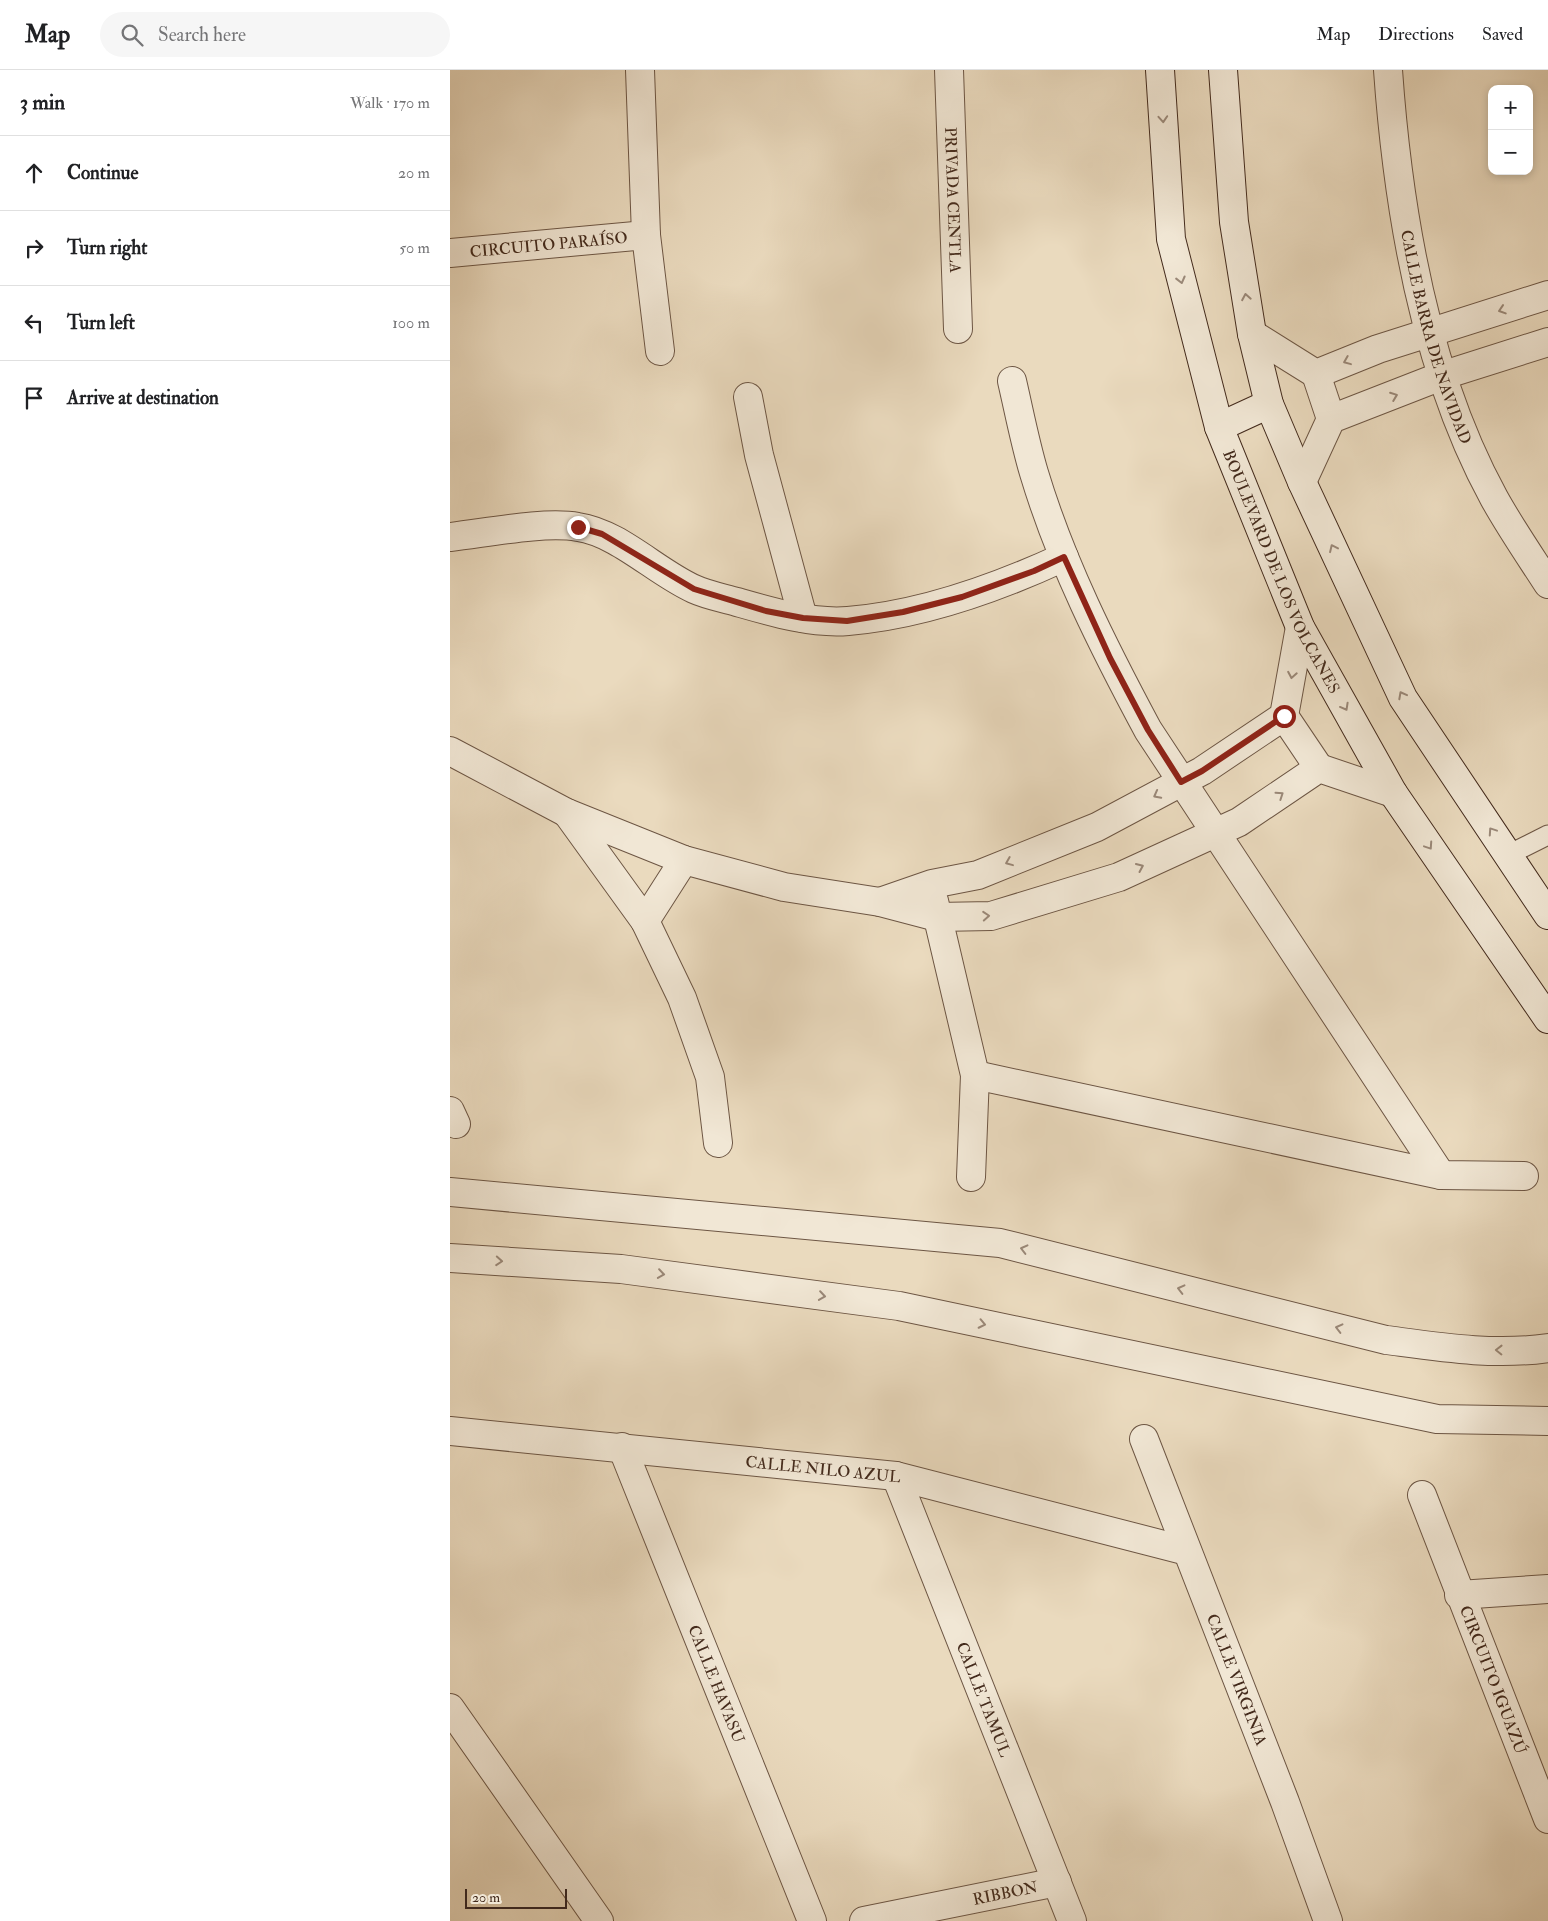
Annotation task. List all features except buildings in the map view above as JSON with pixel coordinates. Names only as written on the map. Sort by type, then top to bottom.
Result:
[{"type":"street","name":"CIRCUITO PARAÍSO","points":[[640,70],[646,235],[660,352]]},
{"type":"street","name":"PRIVADA CENTLA","points":[[949,70],[958,329]]},
{"type":"street","name":"BOULEVARD DE LOS VOLCANES","points":[[1160,70],[1171,239],[1218,427],[1300,627],[1393,793],[1548,1019]]},
{"type":"street","points":[[1223,70],[1234,222],[1252,334],[1269,404],[1302,482],[1403,698],[1548,915]]},
{"type":"street","name":"CALLE BARRA DE NAVIDAD","points":[[1388,70],[1392,131],[1412,265],[1430,332],[1460,424],[1494,497],[1548,584]]},
{"type":"street","name":"CIRCUITO PARAÍSO","points":[[450,253],[646,235]]},
{"type":"street","points":[[1316,374],[1378,349],[1548,295]]},
{"type":"street","points":[[1252,334],[1316,374],[1331,420],[1302,482]]},
{"type":"street","points":[[1331,420],[1444,375],[1548,342]]},
{"type":"street","points":[[1012,380],[1034,473],[1064,557],[1110,658],[1148,730],[1441,1175]]},
{"type":"street","points":[[748,397],[759,455],[803,618]]},
{"type":"street","points":[[1218,427],[1269,404]]},
{"type":"street","points":[[450,537],[548,526],[578,527],[602,534],[694,589],[766,611],[803,618],[847,621],[903,612],[962,597],[1034,571],[1064,557]]},
{"type":"street","points":[[1300,627],[1284,716],[1319,768],[1393,793]]},
{"type":"street","points":[[880,902],[932,884],[978,875],[1097,827],[1202,771],[1284,716]]},
{"type":"street","points":[[450,751],[567,813],[684,860],[784,888],[880,902],[937,917],[992,916],[1119,877],[1239,822],[1319,768]]},
{"type":"street","points":[[567,813],[645,921],[682,998],[710,1077],[718,1143]]},
{"type":"street","points":[[645,921],[684,860]]},
{"type":"street","points":[[932,884],[937,917],[975,1075],[971,1177]]},
{"type":"street","points":[[975,1075],[1441,1175],[1524,1176]]},
{"type":"street","points":[[450,1192],[1000,1243],[1386,1340],[1451,1349],[1531,1351],[1548,1348]]},
{"type":"street","points":[[450,1258],[621,1269],[899,1306],[1437,1419],[1548,1421]]},
{"type":"street","name":"CALLE NILO AZUL","points":[[450,1431],[896,1476],[1187,1551]]},
{"type":"street","name":"CALLE VIRGINIA","points":[[1144,1439],[1285,1802],[1328,1921]]},
{"type":"street","name":"CALLE HAVASU","points":[[622,1447],[812,1921]]},
{"type":"street","name":"CALLE TAMUL","points":[[896,1476],[1072,1921]]},
{"type":"street","name":"CIRCUITO IGUAZÚ","points":[[1422,1495],[1459,1595],[1548,1819]]},
{"type":"street","name":"CIRCUITO IGUAZÚ","points":[[1459,1595],[1548,1589]]},
{"type":"street","points":[[450,1703],[600,1921]]},
{"type":"street","name":"RIBBON","points":[[864,1921],[1057,1882]]},
{"type":"lane","points":[[1508,855],[1548,836]]},
{"type":"route","points":[[578,527],[602,534],[694,589],[766,611],[803,618],[847,621],[903,612],[962,597],[1034,571],[1064,557],[1110,658],[1148,730],[1181,782],[1202,771],[1284,716]]}]
